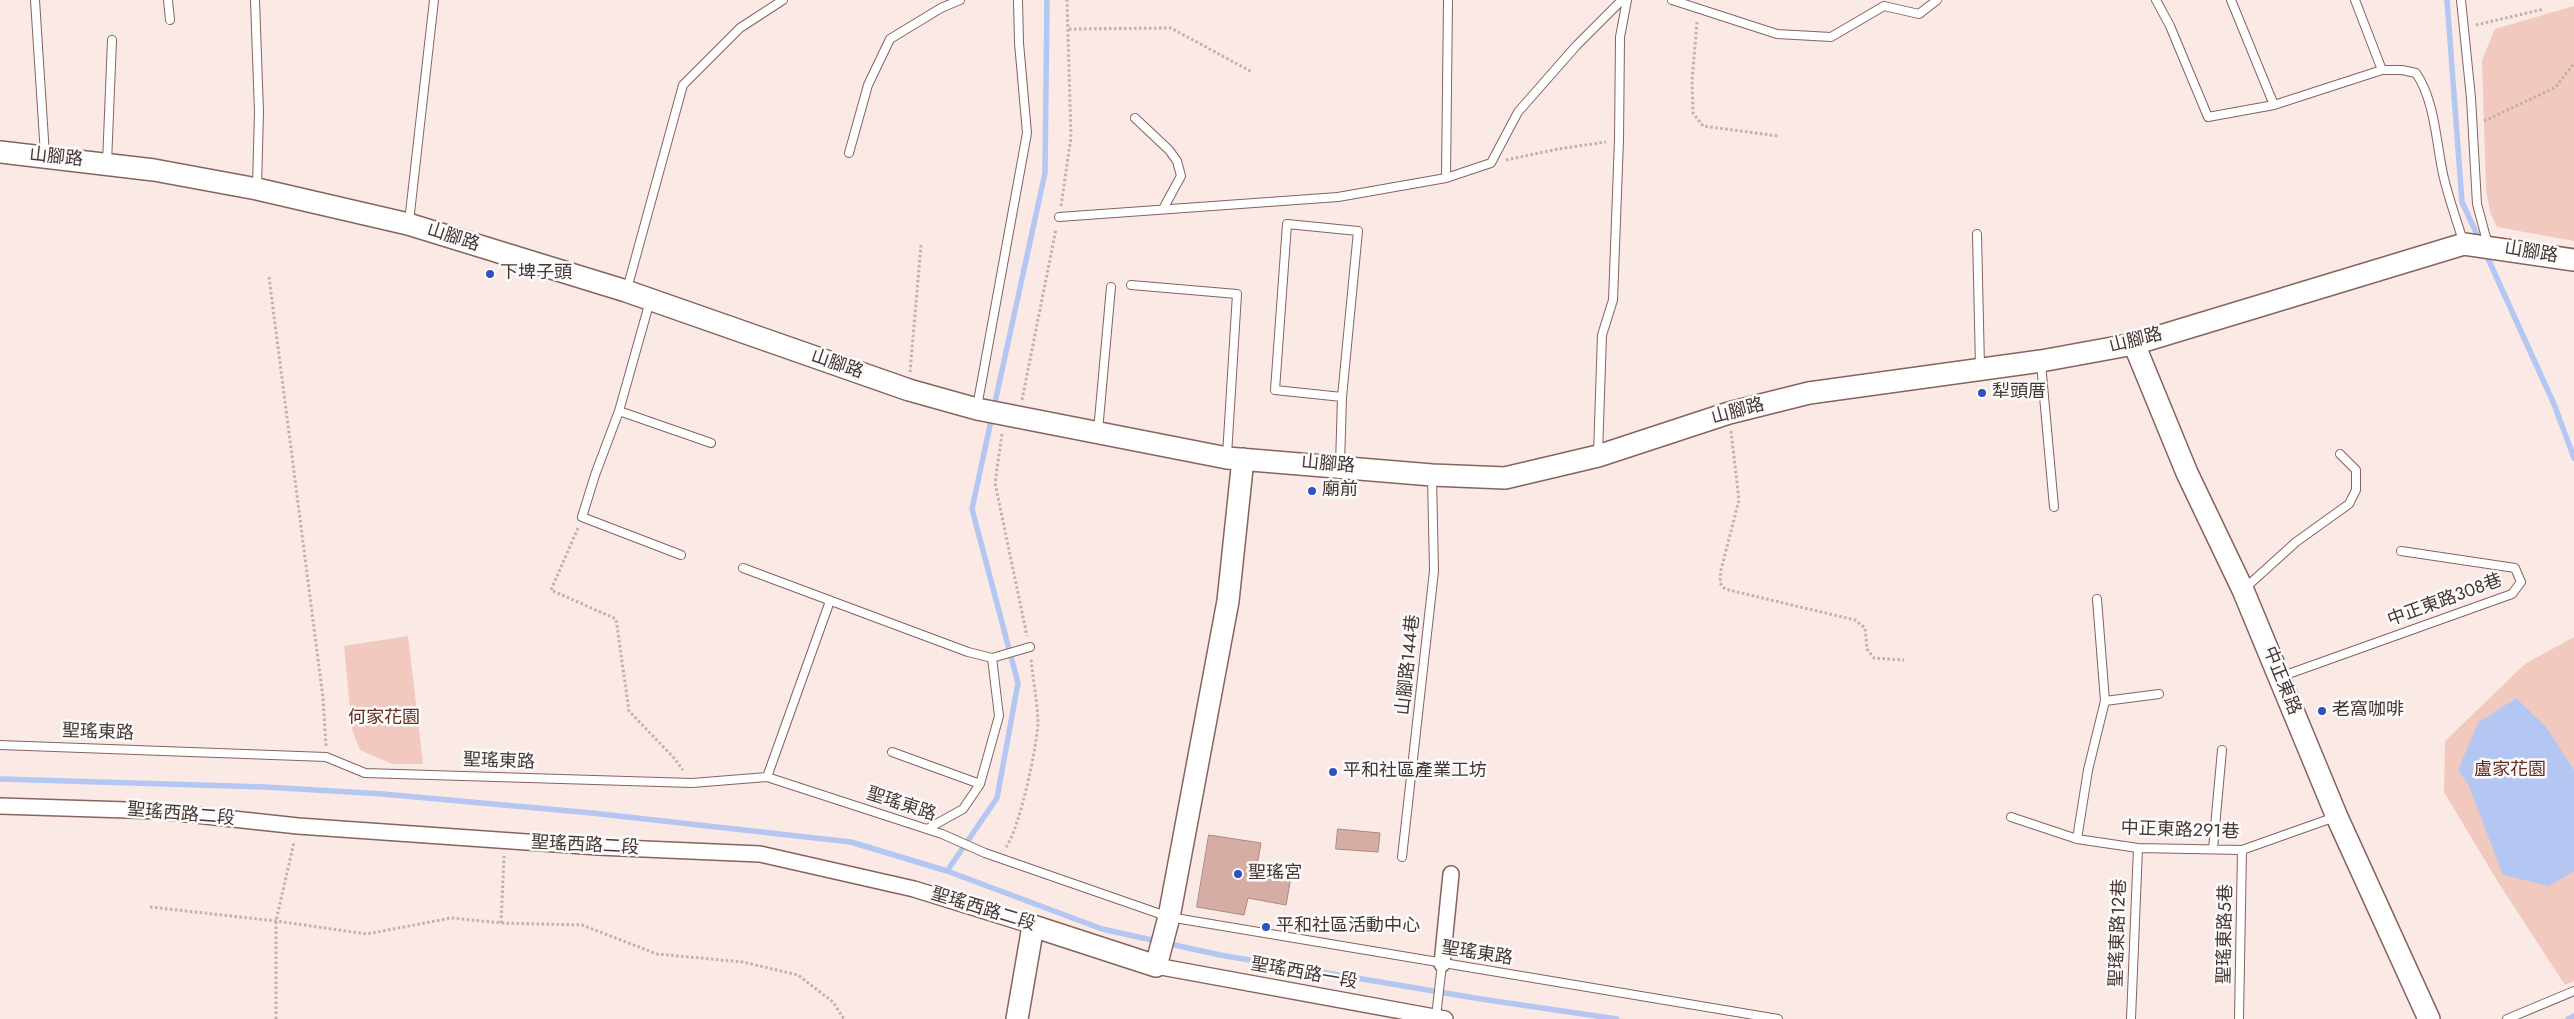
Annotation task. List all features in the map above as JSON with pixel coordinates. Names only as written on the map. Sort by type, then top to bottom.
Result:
[{"type":"main road","name":"山腳路","points":[[0,152],[106,163],[257,189],[408,224],[626,291],[909,390],[977,409],[1235,458],[1432,475],[1505,478],[1598,456],[1729,413],[1809,393],[2041,361],[2134,344],[2464,244],[2574,260]]},
{"type":"main road","name":"中正東路","points":[[2134,344],[2187,473],[2243,590],[2337,817],[2429,1019]]},
{"type":"main road","points":[[1156,966],[1168,921],[1228,600],[1235,458]]},
{"type":"main road","points":[[1017,1019],[1033,926]]},
{"type":"main road","name":"聖瑤西路二段","points":[[1033,926],[1156,966]]},
{"type":"street","name":"聖瑤西路二段","points":[[0,806],[158,812],[298,826],[504,841],[760,854],[914,889],[1033,926]]},
{"type":"street","points":[[1442,964],[1451,874]]},
{"type":"street","name":"聖瑤西路一段","points":[[1156,966],[1440,1018]]},
{"type":"lane","points":[[35,0],[45,157]]},
{"type":"lane","points":[[168,0],[170,20]]},
{"type":"lane","points":[[255,0],[259,112],[257,189]]},
{"type":"lane","points":[[408,224],[434,0]]},
{"type":"lane","points":[[626,291],[684,85],[740,28],[783,0]]},
{"type":"lane","points":[[849,153],[868,86],[890,39],[941,8],[960,0]]},
{"type":"lane","points":[[977,409],[1027,133],[1019,43],[1018,0]]},
{"type":"lane","points":[[1446,178],[1448,0]]},
{"type":"lane","points":[[1059,218],[1163,209],[1338,198],[1446,178],[1491,163],[1518,112],[1576,46],[1622,0]]},
{"type":"lane","points":[[1598,456],[1602,335],[1613,300],[1619,140],[1620,37],[1627,0]]},
{"type":"lane","points":[[1672,0],[1777,34],[1831,36],[1884,6],[1919,14],[1937,0]]},
{"type":"lane","points":[[2156,0],[2170,26],[2208,117],[2274,105],[2382,70],[2402,70],[2416,74],[2421,81],[2431,112],[2443,176],[2464,244]]},
{"type":"lane","points":[[2231,0],[2274,105]]},
{"type":"lane","points":[[2355,0],[2382,70]]},
{"type":"lane","points":[[2461,0],[2478,204],[2488,246]]},
{"type":"lane","points":[[106,163],[112,40]]},
{"type":"lane","points":[[1135,118],[1178,161],[1181,176],[1163,209]]},
{"type":"lane","points":[[1340,466],[1342,397],[1358,231],[1287,224],[1275,390],[1342,397]]},
{"type":"lane","points":[[1976,234],[1980,370]]},
{"type":"lane","points":[[1131,285],[1237,294],[1235,458]]},
{"type":"lane","points":[[1098,431],[1111,287]]},
{"type":"lane","points":[[650,299],[619,411],[582,516],[681,555]]},
{"type":"lane","points":[[2041,361],[2054,508]]},
{"type":"lane","points":[[619,411],[711,443]]},
{"type":"lane","points":[[2243,590],[2296,542],[2349,504],[2356,490],[2356,470],[2340,454]]},
{"type":"lane","name":"山腳路144巷","points":[[1402,857],[1434,571],[1432,475]]},
{"type":"lane","name":"中正東路308巷","points":[[2280,677],[2512,594],[2521,582],[2516,568],[2401,551]]},
{"type":"lane","points":[[744,568],[968,652],[992,658],[1030,647]]},
{"type":"lane","points":[[2077,838],[2088,770],[2105,700],[2097,598]]},
{"type":"lane","points":[[767,777],[830,601]]},
{"type":"lane","points":[[926,829],[963,809],[980,784],[998,716],[992,658]]},
{"type":"lane","points":[[2105,700],[2159,694]]},
{"type":"lane","name":"聖瑤東路","points":[[0,745],[326,756],[365,772],[692,783],[767,777],[942,834],[985,853],[1168,921],[1778,1019]]},
{"type":"lane","points":[[2213,849],[2222,750]]},
{"type":"lane","points":[[892,752],[980,784]]},
{"type":"lane","name":"中正東路291巷","points":[[2011,817],[2077,838],[2138,848],[2242,850],[2337,817]]},
{"type":"lane","name":"聖瑤東路12巷","points":[[2131,1019],[2138,848]]},
{"type":"lane","name":"聖瑤東路5巷","points":[[2239,1019],[2242,850]]},
{"type":"lane","points":[[1440,1018],[1442,964]]},
{"type":"lane","points":[[2507,1019],[2574,991]]},
{"type":"path","points":[[1698,8],[1692,80],[1693,113],[1703,126],[1709,128],[1778,136]]},
{"type":"path","points":[[2464,28],[2544,9]]},
{"type":"path","points":[[1069,29],[1171,28],[1252,72]]},
{"type":"path","points":[[2473,128],[2488,118],[2556,86],[2574,63]]},
{"type":"path","points":[[1491,163],[1558,149],[1619,140]]},
{"type":"path","points":[[909,390],[921,245]]},
{"type":"path","points":[[269,276],[323,698],[326,756]]},
{"type":"path","points":[[1729,413],[1739,500],[1720,582],[1725,588],[1737,592],[1854,620],[1865,628],[1867,649],[1874,658],[1904,660]]},
{"type":"path","points":[[582,516],[551,590],[616,619],[629,711],[674,758],[692,783]]},
{"type":"path","points":[[276,1019],[276,921],[298,826]]},
{"type":"path","points":[[501,923],[504,841]]},
{"type":"path","points":[[150,907],[276,921],[367,934],[450,918],[501,923],[582,926],[658,954],[743,962],[798,976],[833,1002],[844,1019]]},
{"type":"green space","points":[[2574,6],[2574,241],[2497,227],[2490,212],[2486,189],[2482,60],[2495,29]]},
{"type":"green space","name":"何家花園","points":[[408,636],[423,764],[392,764],[360,750],[352,729],[344,646]]},
{"type":"green space","name":"盧家花園","points":[[2574,637],[2574,981],[2565,985],[2498,882],[2444,792],[2445,741],[2525,664]]},
{"type":"water","points":[[2516,698],[2546,727],[2574,770],[2574,871],[2549,886],[2503,875],[2468,784],[2458,770],[2478,723]]},
{"type":"building","points":[[1338,829],[1380,833],[1378,852],[1336,849]]},
{"type":"building","name":"聖瑤宮","points":[[1209,835],[1261,843],[1256,871],[1291,877],[1286,905],[1248,898],[1244,915],[1197,907]]},
{"type":"waterway","points":[[994,407],[1045,173],[1047,0]]},
{"type":"waterway","points":[[2447,0],[2462,202],[2480,241]]},
{"type":"waterway","points":[[2485,252],[2554,404],[2574,458]]},
{"type":"waterway","points":[[947,871],[997,798],[1018,683],[972,509],[992,416]]},
{"type":"waterway","points":[[0,779],[265,787],[383,794],[592,813],[851,842],[947,871],[1102,929],[1220,955],[1481,999],[1617,1019]]},
{"type":"waterway","points":[[2568,1019],[2574,1016]]},
{"type":"place","name":"下埤子頭","points":[[490,274]]},
{"type":"place","name":"犁頭厝","points":[[1982,393]]},
{"type":"place","name":"廟前","points":[[1312,491]]},
{"type":"place","name":"老窩咖啡","points":[[2322,711]]},
{"type":"place","name":"平和社區產業工坊","points":[[1333,772]]},
{"type":"place","name":"聖瑤宮","points":[[1238,874]]},
{"type":"place","name":"平和社區活動中心","points":[[1266,927]]}]
